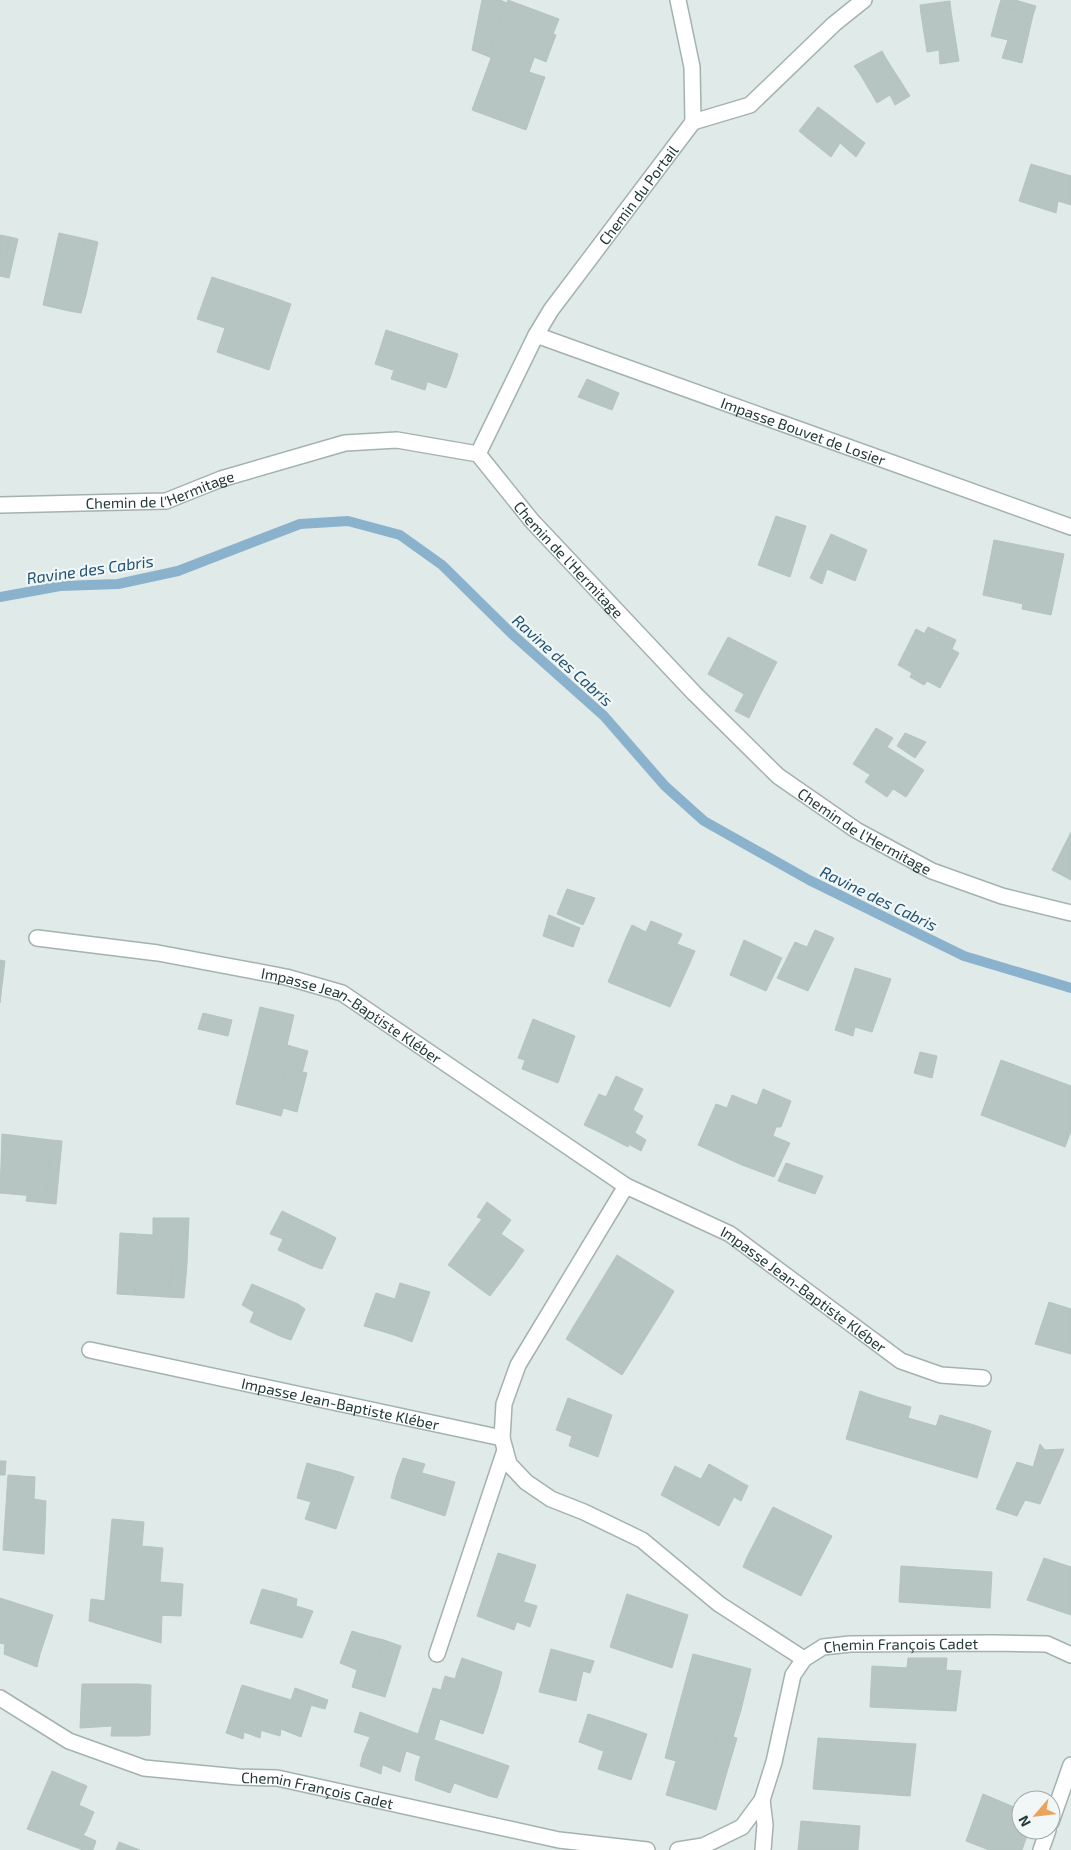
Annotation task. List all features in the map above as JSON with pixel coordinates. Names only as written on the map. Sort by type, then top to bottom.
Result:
[{"type":"street","points":[[678,0],[692,67],[693,122],[750,105],[834,24],[864,0]]},
{"type":"street","name":"Chemin du Portail","points":[[478,454],[536,335],[551,310],[693,122]]},
{"type":"street","name":"Impasse Bouvet de Losier","points":[[536,335],[1071,527]]},
{"type":"street","name":"Chemin de l'Hermitage","points":[[0,505],[166,501],[221,480],[345,443],[397,440],[478,454],[532,521],[694,693],[778,776],[856,830],[932,871],[1002,896],[1071,913]]},
{"type":"street","name":"Impasse Jean-Baptiste Kléber","points":[[37,938],[158,953],[286,977],[342,993],[626,1186],[730,1234],[901,1361],[940,1375],[983,1378]]},
{"type":"street","points":[[626,1186],[518,1365],[504,1404],[504,1444],[509,1464],[526,1482],[551,1499],[584,1512],[642,1540],[719,1604],[804,1659]]},
{"type":"street","name":"Impasse Jean-Baptiste Kléber","points":[[90,1350],[504,1444]]},
{"type":"street","points":[[437,1654],[504,1444]]},
{"type":"street","name":"Chemin François Cadet","points":[[678,1850],[704,1846],[742,1827],[762,1800],[774,1762],[793,1675],[804,1659],[823,1647],[850,1644],[993,1642],[1047,1644],[1071,1655]]},
{"type":"street","name":"Chemin François Cadet","points":[[0,1698],[69,1741],[144,1768],[238,1777],[277,1778],[559,1840],[647,1850]]},
{"type":"street","points":[[1061,1794],[1071,1765]]},
{"type":"street","points":[[762,1800],[765,1825],[763,1850]]},
{"type":"building","points":[[482,0],[500,0],[507,3],[487,56],[472,50]]},
{"type":"building","points":[[508,0],[559,19],[553,34],[544,30],[529,72],[487,56]]},
{"type":"building","points":[[1001,0],[1015,0],[1036,6],[1033,15],[999,6]]},
{"type":"building","points":[[950,1],[951,11],[921,14],[920,5]]},
{"type":"building","points":[[999,6],[1033,15],[1022,63],[1002,58],[1008,40],[991,36]]},
{"type":"building","points":[[951,11],[959,61],[940,64],[939,50],[927,52],[921,14]]},
{"type":"building","points":[[544,30],[556,35],[546,62],[534,57]]},
{"type":"building","points":[[882,51],[887,60],[860,74],[854,66]]},
{"type":"building","points":[[491,58],[535,74],[521,110],[532,113],[526,130],[472,110]]},
{"type":"building","points":[[887,60],[910,96],[895,105],[890,95],[877,103],[860,74]]},
{"type":"building","points":[[535,74],[545,77],[532,113],[521,110]]},
{"type":"building","points":[[818,107],[825,112],[806,137],[799,131]]},
{"type":"building","points":[[825,112],[865,143],[856,157],[840,143],[831,157],[806,137]]},
{"type":"building","points":[[1031,164],[1071,176],[1071,205],[1058,201],[1056,213],[1019,201]]},
{"type":"building","points":[[59,233],[86,239],[81,257],[94,260],[90,277],[51,269]]},
{"type":"building","points":[[0,235],[10,237],[6,257],[0,255]]},
{"type":"building","points":[[10,237],[18,239],[9,278],[0,276],[0,255],[6,257]]},
{"type":"building","points":[[86,239],[98,242],[94,260],[81,257]]},
{"type":"building","points":[[51,269],[90,277],[86,295],[74,292],[69,311],[43,305]]},
{"type":"building","points":[[212,277],[275,298],[259,345],[275,351],[269,370],[217,352],[225,328],[197,319]]},
{"type":"building","points":[[74,292],[86,295],[81,313],[69,311]]},
{"type":"building","points":[[275,298],[291,304],[275,351],[259,345]]},
{"type":"building","points":[[386,330],[458,354],[450,378],[430,372],[425,390],[391,379],[397,361],[378,355]]},
{"type":"building","points":[[378,355],[397,361],[393,370],[375,364]]},
{"type":"building","points":[[430,372],[450,378],[446,388],[428,382]]},
{"type":"building","points":[[587,379],[619,393],[612,410],[578,397]]},
{"type":"building","points":[[776,516],[806,526],[790,577],[758,565]]},
{"type":"building","points":[[831,534],[867,550],[855,581],[827,569],[822,584],[810,578]]},
{"type":"building","points":[[994,540],[1064,554],[1051,615],[1022,609],[1023,604],[983,595]]},
{"type":"building","points":[[928,627],[956,640],[952,649],[924,634]]},
{"type":"building","points":[[916,629],[959,653],[940,688],[927,681],[924,685],[910,677],[912,673],[898,665]]},
{"type":"building","points":[[728,637],[777,662],[762,691],[749,685],[744,694],[708,674]]},
{"type":"building","points":[[749,685],[762,691],[749,718],[735,711]]},
{"type":"building","points":[[876,728],[893,738],[887,747],[924,770],[906,797],[853,764]]},
{"type":"building","points":[[905,733],[926,742],[915,758],[897,746]]},
{"type":"building","points":[[870,775],[893,789],[887,797],[865,782]]},
{"type":"building","points":[[1071,832],[1071,880],[1052,870]]},
{"type":"building","points":[[567,889],[595,898],[583,925],[557,914]]},
{"type":"building","points":[[549,915],[580,928],[573,947],[543,936]]},
{"type":"building","points":[[651,921],[682,934],[677,944],[695,951],[689,965],[626,938],[632,925],[646,932]]},
{"type":"building","points":[[815,930],[834,938],[808,991],[777,978],[795,942],[807,947]]},
{"type":"building","points":[[626,938],[689,965],[670,1007],[608,982]]},
{"type":"building","points":[[744,940],[782,958],[766,991],[730,975]]},
{"type":"building","points":[[0,960],[5,961],[0,1003]]},
{"type":"building","points":[[855,968],[891,979],[872,1032],[855,1027],[853,1036],[835,1030]]},
{"type":"building","points":[[260,1007],[294,1015],[287,1045],[308,1051],[302,1073],[286,1068],[280,1090],[288,1092],[281,1116],[236,1104]]},
{"type":"building","points":[[203,1013],[232,1020],[228,1036],[198,1029]]},
{"type":"building","points":[[533,1019],[575,1036],[558,1083],[522,1069],[525,1060],[518,1058]]},
{"type":"building","points":[[920,1052],[937,1056],[932,1078],[914,1073]]},
{"type":"building","points":[[1001,1060],[1071,1086],[1071,1131],[1065,1147],[981,1115]]},
{"type":"building","points":[[286,1068],[307,1073],[297,1112],[283,1108],[288,1092],[280,1090]]},
{"type":"building","points":[[616,1076],[622,1079],[599,1132],[584,1125],[599,1094],[606,1097]]},
{"type":"building","points":[[622,1079],[643,1089],[633,1110],[643,1116],[628,1147],[599,1132]]},
{"type":"building","points":[[763,1089],[791,1101],[781,1127],[776,1127],[773,1136],[790,1143],[774,1177],[698,1145],[716,1104],[727,1108],[732,1095],[757,1105]]},
{"type":"building","points":[[635,1133],[646,1140],[641,1151],[630,1145]]},
{"type":"building","points":[[2,1134],[51,1140],[46,1197],[0,1193]]},
{"type":"building","points":[[51,1140],[62,1141],[56,1204],[26,1201],[27,1196],[46,1197]]},
{"type":"building","points":[[786,1163],[823,1176],[815,1194],[778,1181]]},
{"type":"building","points":[[487,1202],[511,1220],[501,1234],[524,1250],[513,1266],[504,1260],[483,1291],[448,1265],[482,1219],[477,1217]]},
{"type":"building","points":[[282,1211],[327,1233],[313,1266],[278,1250],[283,1239],[270,1234]]},
{"type":"building","points":[[153,1218],[189,1218],[187,1264],[172,1263],[170,1285],[135,1283],[135,1295],[117,1294],[120,1233],[153,1235]]},
{"type":"building","points":[[327,1233],[336,1238],[322,1269],[313,1266]]},
{"type":"building","points":[[617,1255],[674,1291],[664,1308],[645,1296],[615,1345],[634,1356],[622,1375],[588,1353],[597,1338],[575,1324]]},
{"type":"building","points":[[504,1260],[513,1266],[490,1296],[483,1291]]},
{"type":"building","points":[[172,1263],[187,1264],[184,1298],[135,1295],[135,1283],[170,1285]]},
{"type":"building","points":[[400,1283],[430,1292],[412,1342],[397,1336],[402,1321],[386,1316],[381,1331],[364,1326],[376,1293],[395,1299]]},
{"type":"building","points":[[252,1284],[298,1304],[282,1337],[250,1322],[254,1312],[242,1305]]},
{"type":"building","points":[[645,1296],[664,1308],[634,1356],[615,1345]]},
{"type":"building","points":[[1049,1302],[1071,1309],[1071,1354],[1035,1344]]},
{"type":"building","points":[[298,1304],[305,1309],[291,1340],[282,1337]]},
{"type":"building","points":[[386,1316],[402,1321],[397,1336],[381,1331]]},
{"type":"building","points":[[575,1324],[597,1338],[588,1353],[566,1339]]},
{"type":"building","points":[[860,1391],[877,1397],[874,1408],[970,1436],[974,1425],[991,1431],[977,1478],[846,1439]]},
{"type":"building","points":[[877,1397],[911,1407],[908,1418],[874,1408]]},
{"type":"building","points":[[568,1398],[612,1415],[598,1457],[569,1446],[572,1436],[556,1430]]},
{"type":"building","points":[[940,1415],[974,1425],[970,1436],[936,1427]]},
{"type":"building","points":[[1040,1444],[1045,1450],[1064,1449],[1040,1504],[1025,1500],[1017,1516],[996,1509],[1017,1462],[1033,1467]]},
{"type":"building","points":[[403,1458],[425,1464],[418,1483],[396,1477]]},
{"type":"building","points":[[0,1461],[6,1461],[5,1475],[0,1475]]},
{"type":"building","points":[[307,1463],[324,1468],[319,1487],[334,1493],[340,1472],[354,1477],[336,1529],[305,1519],[311,1502],[297,1498]]},
{"type":"building","points":[[709,1464],[748,1486],[741,1501],[734,1497],[719,1526],[661,1495],[675,1466],[701,1479]]},
{"type":"building","points":[[324,1468],[340,1472],[334,1493],[319,1487]]},
{"type":"building","points":[[422,1473],[455,1482],[445,1516],[391,1498],[396,1477],[418,1483]]},
{"type":"building","points":[[8,1475],[35,1477],[34,1499],[46,1501],[44,1554],[3,1550]]},
{"type":"building","points":[[773,1507],[832,1536],[806,1586],[795,1580],[800,1568],[774,1554],[766,1568],[747,1557]]},
{"type":"building","points":[[112,1519],[144,1522],[142,1546],[163,1548],[157,1615],[104,1610]]},
{"type":"building","points":[[498,1553],[536,1565],[514,1630],[477,1616]]},
{"type":"building","points":[[774,1554],[800,1568],[795,1580],[806,1586],[801,1596],[743,1567],[747,1557],[766,1568]]},
{"type":"building","points":[[1044,1558],[1071,1567],[1071,1615],[1027,1600]]},
{"type":"building","points":[[901,1566],[992,1572],[990,1608],[899,1602]]},
{"type":"building","points":[[160,1582],[183,1584],[181,1616],[157,1615]]},
{"type":"building","points":[[262,1589],[278,1593],[273,1609],[257,1604]]},
{"type":"building","points":[[278,1593],[297,1599],[296,1606],[313,1611],[302,1638],[250,1623],[257,1604],[273,1609]]},
{"type":"building","points":[[627,1594],[688,1615],[672,1668],[610,1647]]},
{"type":"building","points":[[0,1598],[53,1615],[40,1654],[0,1643]]},
{"type":"building","points":[[91,1599],[105,1601],[104,1610],[162,1615],[161,1643],[89,1621]]},
{"type":"building","points":[[524,1602],[537,1606],[530,1627],[517,1622]]},
{"type":"building","points":[[352,1631],[368,1636],[361,1655],[377,1660],[384,1640],[401,1646],[385,1697],[352,1687],[357,1670],[340,1663]]},
{"type":"building","points":[[368,1636],[384,1640],[377,1660],[361,1655]]},
{"type":"building","points":[[5,1644],[40,1654],[37,1667],[4,1654]]},
{"type":"building","points":[[551,1649],[594,1661],[590,1673],[583,1671],[576,1701],[539,1692]]},
{"type":"building","points":[[693,1654],[751,1669],[741,1710],[728,1708],[720,1733],[675,1720]]},
{"type":"building","points":[[462,1658],[502,1672],[498,1688],[457,1672]]},
{"type":"building","points":[[908,1658],[947,1658],[946,1670],[907,1668]]},
{"type":"building","points":[[872,1666],[961,1671],[956,1711],[870,1707]]},
{"type":"building","points":[[457,1672],[498,1688],[483,1734],[440,1719],[434,1740],[418,1734],[433,1688],[441,1690],[445,1676],[455,1679]]},
{"type":"building","points":[[82,1684],[138,1684],[138,1736],[111,1736],[112,1726],[80,1728]]},
{"type":"building","points":[[138,1684],[151,1685],[150,1735],[138,1736]]},
{"type":"building","points":[[242,1685],[311,1706],[301,1737],[281,1729],[280,1736],[230,1721]]},
{"type":"building","points":[[295,1688],[328,1700],[325,1709],[291,1700]]},
{"type":"building","points":[[728,1708],[741,1710],[733,1737],[720,1733]]},
{"type":"building","points":[[360,1712],[426,1737],[420,1756],[406,1751],[400,1772],[383,1765],[383,1760],[363,1754],[370,1737],[354,1732]]},
{"type":"building","points":[[588,1714],[613,1722],[603,1751],[579,1742]]},
{"type":"building","points":[[675,1720],[718,1733],[710,1759],[729,1765],[716,1810],[666,1795],[676,1761],[665,1758]]},
{"type":"building","points":[[230,1721],[261,1731],[260,1738],[244,1732],[243,1739],[226,1733]]},
{"type":"building","points":[[613,1722],[647,1734],[631,1780],[598,1769]]},
{"type":"building","points":[[718,1733],[737,1738],[729,1765],[710,1759]]},
{"type":"building","points":[[426,1737],[501,1763],[489,1796],[417,1769]]},
{"type":"building","points":[[818,1738],[916,1744],[910,1796],[813,1789]]},
{"type":"building","points":[[363,1754],[383,1760],[381,1774],[360,1766]]},
{"type":"building","points":[[501,1763],[509,1766],[497,1798],[489,1796]]},
{"type":"building","points":[[417,1769],[454,1783],[450,1793],[415,1780]]},
{"type":"building","points":[[52,1771],[87,1786],[71,1824],[86,1831],[83,1835],[96,1841],[93,1850],[83,1850],[27,1829]]},
{"type":"building","points":[[983,1794],[1011,1806],[1011,1840],[1026,1840],[1022,1850],[989,1850],[966,1841]]},
{"type":"building","points":[[79,1805],[94,1812],[86,1831],[71,1824]]},
{"type":"building","points":[[801,1821],[860,1826],[858,1850],[798,1850]]},
{"type":"building","points":[[119,1842],[140,1850],[116,1850]]},
{"type":"waterway","name":"Ravine des Cabris","points":[[0,597],[60,586],[118,584],[178,571],[300,524],[348,521],[400,535],[442,565],[512,634],[604,716],[665,786],[704,821],[809,880],[964,956],[1071,988]]}]
